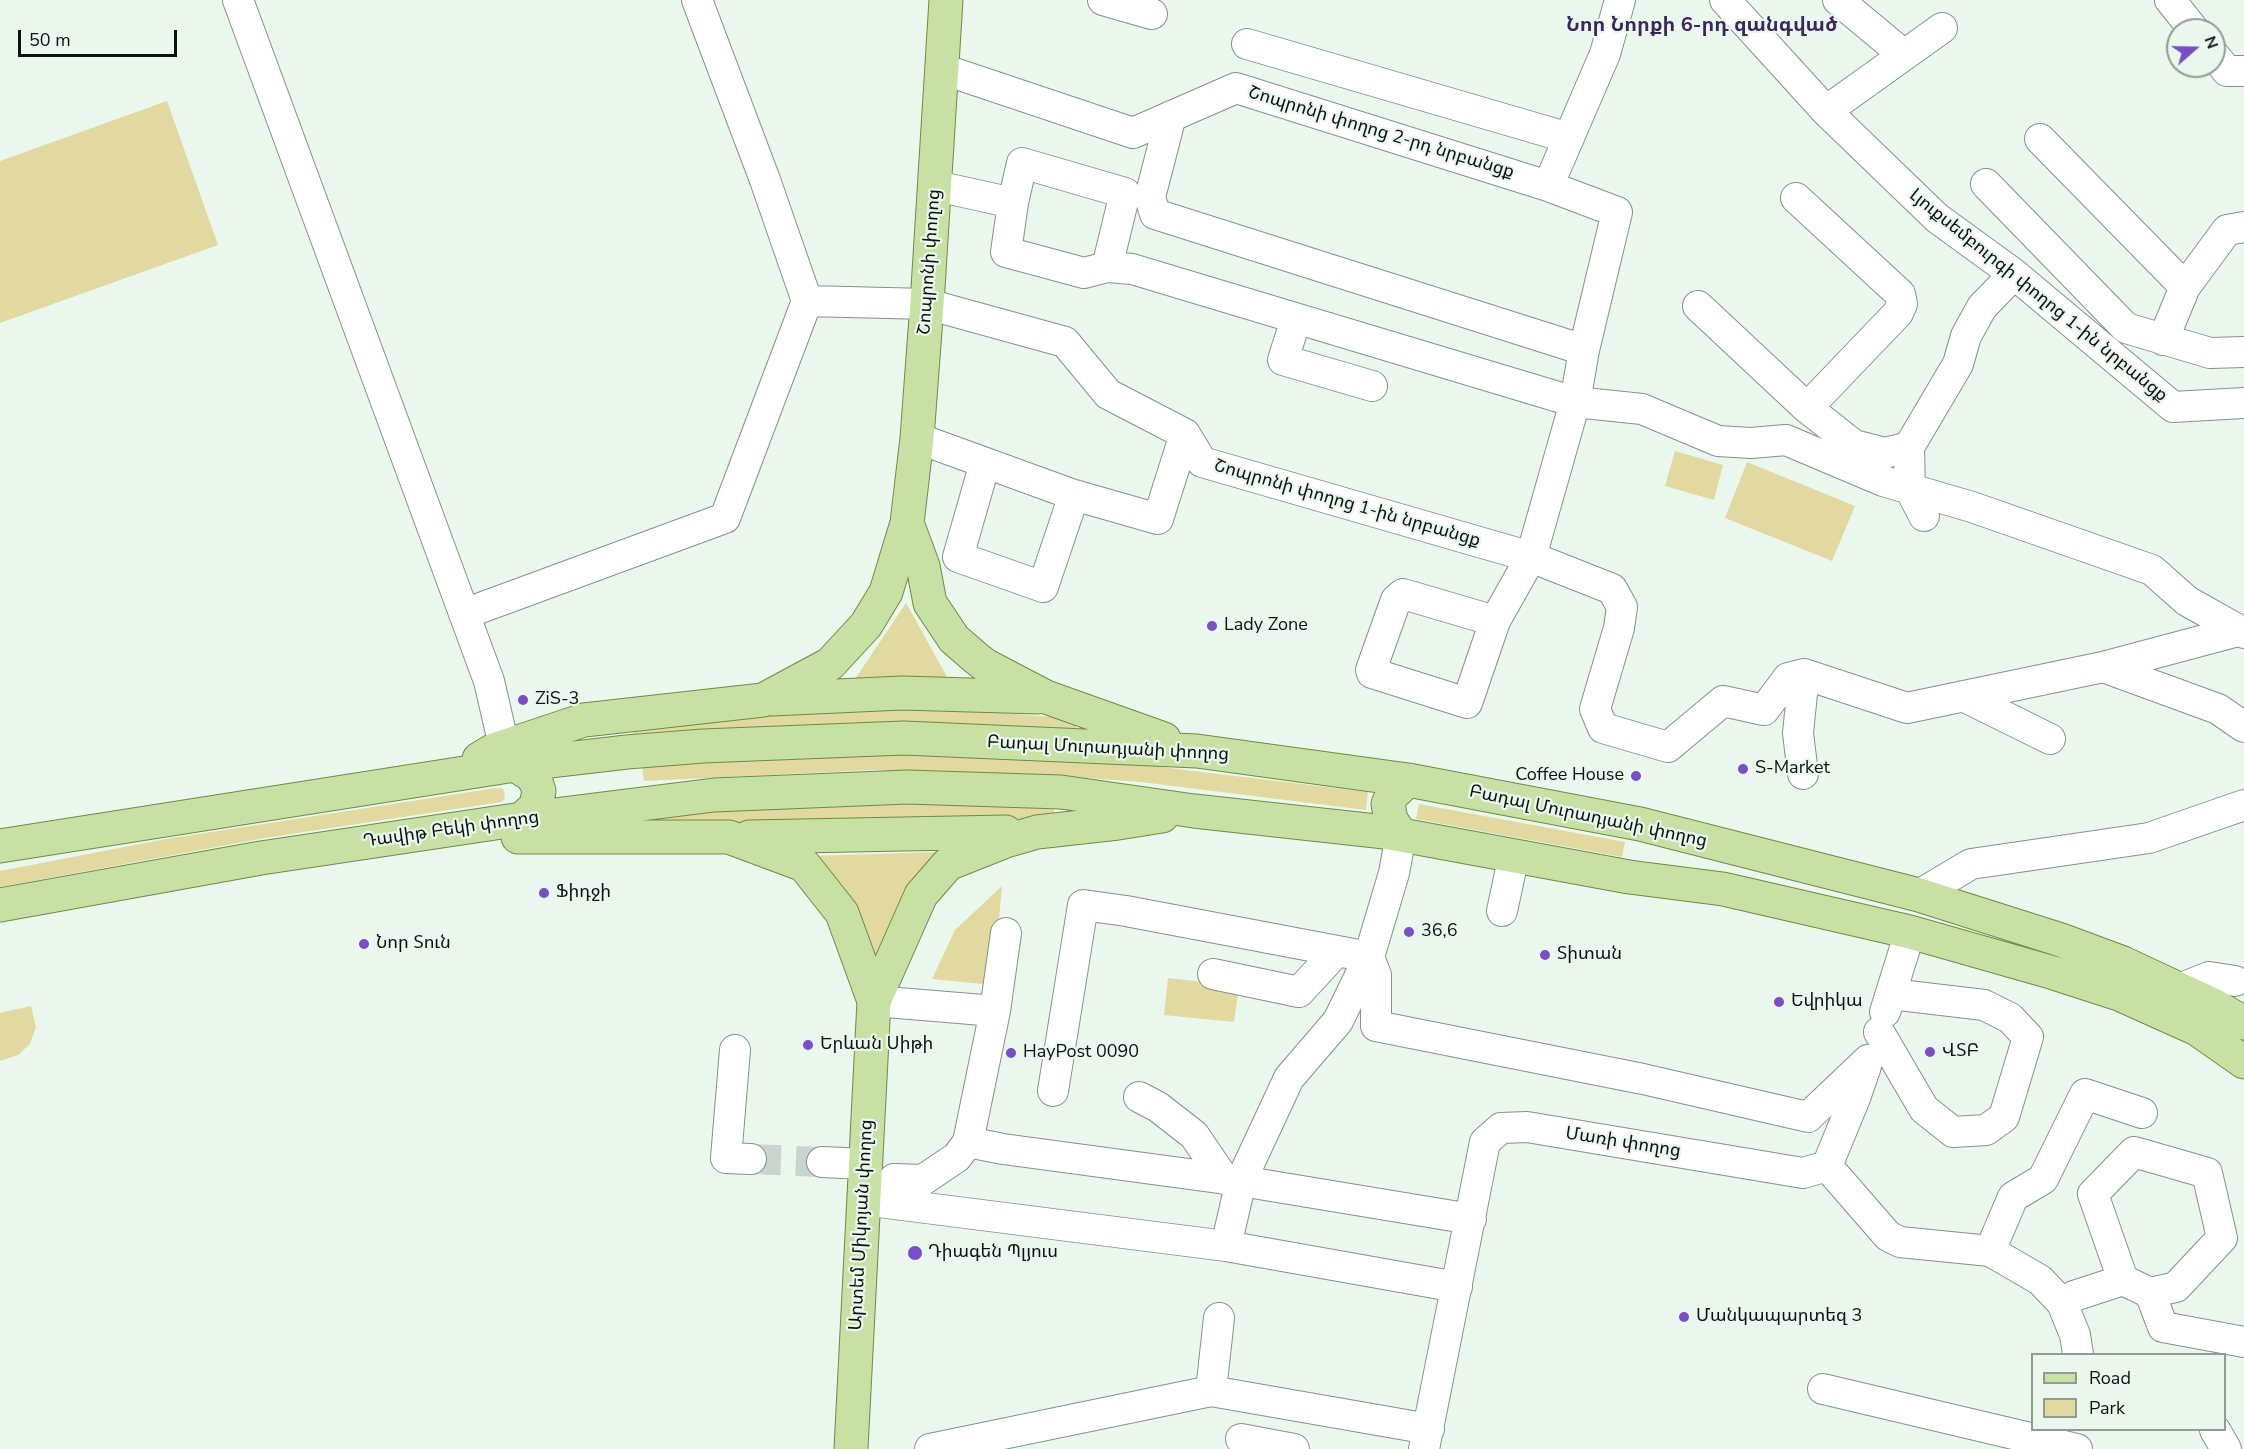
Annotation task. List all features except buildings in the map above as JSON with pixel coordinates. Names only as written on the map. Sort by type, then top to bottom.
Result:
[{"type":"main road","name":"Շոպրոնի փողոց","points":[[907,523],[936,186],[946,0]]},
{"type":"main road","points":[[907,523],[922,566],[930,603],[954,639],[985,665],[1046,697],[1197,751]]},
{"type":"main road","points":[[763,700],[830,664],[866,625],[886,592],[907,523]]},
{"type":"main road","points":[[510,756],[584,720],[763,700],[902,693],[1046,697]]},
{"type":"main road","name":"Բադալ Մուրադյանի փողոց","points":[[510,756],[904,738],[1197,751],[1408,780],[1640,824],[1919,895],[2061,940],[2123,963],[2215,1006],[2244,1023]]},
{"type":"main road","points":[[0,846],[455,775],[494,750],[510,756],[536,782],[539,791],[536,806],[522,819]]},
{"type":"main road","points":[[1401,834],[1391,820],[1388,804],[1392,795],[1408,780]]},
{"type":"main road","name":"Դավիթ Բեկի փողոց","points":[[0,905],[261,858],[522,819],[714,795],[907,787],[1061,792],[1194,811]]},
{"type":"main road","points":[[1194,811],[1401,834],[1629,877],[1723,889],[1910,932],[2119,994],[2198,1029],[2244,1062]]},
{"type":"main road","name":"Արտեմ Միկոյան փողոց","points":[[851,1449],[874,1001],[921,895],[948,864],[1006,841],[1037,832],[1118,823],[1194,811]]},
{"type":"main road","points":[[1629,877],[1643,867],[1650,854],[1648,838],[1640,824]]},
{"type":"main road","name":"Արտեմ Միկոյան փողոց","points":[[463,828],[524,838],[729,837],[804,865],[842,913],[874,1001]]},
{"type":"main road","points":[[729,837],[1037,832]]},
{"type":"street","points":[[238,0],[489,681],[510,756]]},
{"type":"street","points":[[464,614],[725,518],[807,301],[765,180],[697,0]]},
{"type":"street","points":[[1103,0],[1152,14]]},
{"type":"street","points":[[1548,186],[1605,54],[1620,0]]},
{"type":"street","name":"Լյուքսեմբուրգի փողոց 1-ին նրբանցք","points":[[1725,0],[1826,111],[1937,219],[2014,274],[2173,407],[2244,403]]},
{"type":"street","points":[[1838,0],[1905,55]]},
{"type":"street","points":[[2170,0],[2184,18]]},
{"type":"street","points":[[1826,111],[1942,28]]},
{"type":"street","points":[[1247,44],[1569,138]]},
{"type":"street","name":"Շոպրոնի փողոց 2-րդ նրբանցք","points":[[942,69],[1133,133],[1236,88],[1548,186],[1617,212],[1584,350]]},
{"type":"street","points":[[2226,70],[2244,71]]},
{"type":"street","points":[[1171,116],[1150,197],[1155,214],[1584,350],[1575,402],[1531,557],[1495,621]]},
{"type":"street","points":[[2040,139],[2185,287]]},
{"type":"street","points":[[1107,267],[1125,193],[1022,163],[1006,252],[1084,273],[1107,267],[1132,269],[1575,402],[1642,409],[1718,441],[1751,443],[1786,440],[1883,482],[1972,507],[2152,570],[2187,601],[2241,632]]},
{"type":"street","points":[[1986,184],[2126,328],[2210,354],[2244,352]]},
{"type":"street","points":[[936,186],[1013,203]]},
{"type":"street","points":[[1796,198],[1900,294],[1902,304],[1898,313],[1807,408]]},
{"type":"street","points":[[2163,339],[2185,287],[2227,230],[2244,227]]},
{"type":"street","points":[[1924,516],[1910,489],[1909,447],[1958,364],[1966,336],[1982,307],[2014,274]]},
{"type":"street","name":"Շոպրոնի փողոց 1-ին նրբանցք","points":[[807,301],[927,304],[1065,342],[1108,394],[1185,435],[1202,462],[1531,557],[1612,589],[1622,607],[1620,628],[1595,709],[1603,728],[1668,747],[1723,701],[1764,710],[1788,678],[1804,674]]},
{"type":"street","points":[[1698,306],[1807,408],[1854,445],[1885,453],[1909,447]]},
{"type":"street","points":[[1296,319],[1283,360],[1372,386]]},
{"type":"street","points":[[916,438],[1074,495],[1158,519],[1185,435]]},
{"type":"street","points":[[985,463],[958,557],[1043,587],[1074,495]]},
{"type":"street","points":[[1803,774],[1798,733],[1804,674],[1907,708],[2103,667],[2241,632]]},
{"type":"street","points":[[2103,667],[2218,709],[2244,727]]},
{"type":"street","points":[[1963,696],[2050,739]]},
{"type":"street","points":[[1919,895],[1971,864],[2149,838],[2244,805]]},
{"type":"street","points":[[1226,1246],[1233,1180],[1289,1078],[1338,1022],[1369,957],[1394,873],[1401,834]]},
{"type":"street","points":[[1502,911],[1514,855]]},
{"type":"street","points":[[1053,1091],[1083,905],[1126,910],[1369,957]]},
{"type":"street","points":[[1910,932],[1879,1032],[1827,1166],[1888,1236],[1900,1242],[1990,1251],[2040,1280],[2062,1303],[2075,1335],[2078,1353]]},
{"type":"street","points":[[894,1179],[923,1180],[957,1157],[968,1142],[995,1011],[1006,933]]},
{"type":"street","points":[[1213,974],[1299,992],[1336,952]]},
{"type":"street","points":[[1369,957],[1376,975],[1376,1026],[1643,1079],[1808,1117],[1868,1060]]},
{"type":"street","points":[[2178,988],[2209,977],[2235,981]]},
{"type":"street","points":[[1879,1032],[1924,1109],[1953,1132],[1986,1130],[2004,1117],[2028,1037],[2010,1018],[1984,1005],[1891,994]]},
{"type":"street","points":[[874,1001],[995,1011]]},
{"type":"street","points":[[735,1050],[726,1158],[752,1159]]},
{"type":"street","points":[[1990,1251],[2013,1197],[2043,1179],[2085,1094],[2142,1113]]},
{"type":"street","points":[[1139,1097],[1158,1107],[1194,1135],[1233,1180]]},
{"type":"street","name":"Մառի փողոց","points":[[1427,1439],[1485,1142],[1501,1128],[1527,1127],[1803,1173],[1827,1166]]},
{"type":"street","points":[[968,1142],[1003,1149],[1233,1180],[1470,1219]]},
{"type":"street","points":[[2062,1303],[2074,1296],[2123,1280],[2150,1293],[2176,1287],[2222,1238],[2207,1173],[2134,1152],[2093,1194],[2123,1280]]},
{"type":"street","points":[[822,1162],[865,1164]]},
{"type":"street","points":[[863,1200],[1226,1246],[1457,1287]]},
{"type":"street","points":[[2150,1293],[2163,1327],[2244,1342]]},
{"type":"street","points":[[1211,1391],[1219,1318]]},
{"type":"street","points":[[1823,1389],[2076,1449],[2078,1431]]},
{"type":"street","points":[[930,1449],[1211,1391],[1427,1439]]},
{"type":"street","points":[[2216,1431],[2226,1449]]},
{"type":"street","points":[[1241,1439],[1294,1449]]},
{"type":"green space","points":[[167,101],[218,245],[0,323],[0,161]]},
{"type":"green space","points":[[1675,451],[1723,465],[1714,500],[1665,486]]},
{"type":"green space","points":[[1747,462],[1855,506],[1832,561],[1725,518]]},
{"type":"green space","points":[[906,603],[950,682],[853,682]]},
{"type":"green space","points":[[850,706],[964,710],[1077,719],[1076,729],[949,727],[633,735],[631,722]]},
{"type":"green space","points":[[872,753],[1144,765],[1368,792],[1366,810],[1141,782],[1072,777],[871,770],[644,781],[642,767]]},
{"type":"green space","points":[[496,788],[504,790],[505,799],[501,802],[265,838],[0,887],[0,871],[166,839]]},
{"type":"green space","points":[[826,802],[938,803],[1054,809],[1054,817],[1012,823],[647,829],[647,812]]},
{"type":"green space","points":[[1419,804],[1625,842],[1622,857],[1416,819]]},
{"type":"green space","points":[[939,852],[875,968],[811,856]]},
{"type":"green space","points":[[1002,886],[993,985],[932,979],[955,930]]},
{"type":"green space","points":[[1168,978],[1239,986],[1234,1022],[1164,1015]]},
{"type":"green space","points":[[31,1006],[36,1027],[30,1044],[18,1055],[0,1061],[0,1013]]},
{"type":"tunnel","points":[[751,1159],[822,1162]]},
{"type":"place","name":"Lady Zone","points":[[1212,626]]},
{"type":"place","name":"ZiS-3","points":[[523,700]]},
{"type":"place","name":"S-Market","points":[[1743,769]]},
{"type":"place","name":"Coffee House","points":[[1636,776]]},
{"type":"place","name":"Ֆիդջի","points":[[544,893]]},
{"type":"place","name":"36,6","points":[[1409,932]]},
{"type":"place","name":"Նոր Տուն","points":[[364,944]]},
{"type":"place","name":"Տիտան","points":[[1545,955]]},
{"type":"place","name":"Եվրիկա","points":[[1779,1002]]},
{"type":"place","name":"Երևան Սիթի","points":[[808,1045]]},
{"type":"place","name":"ՎՏԲ","points":[[1930,1052]]},
{"type":"place","name":"HayPost 0090","points":[[1011,1053]]},
{"type":"place","name":"Դիագեն Պլյուս","points":[[915,1253]]},
{"type":"place","name":"Մանկապարտեզ 3","points":[[1684,1317]]},
{"type":"district","name":"Նոր Նորքի 6-րդ զանգված","points":[[1702,26]]}]
